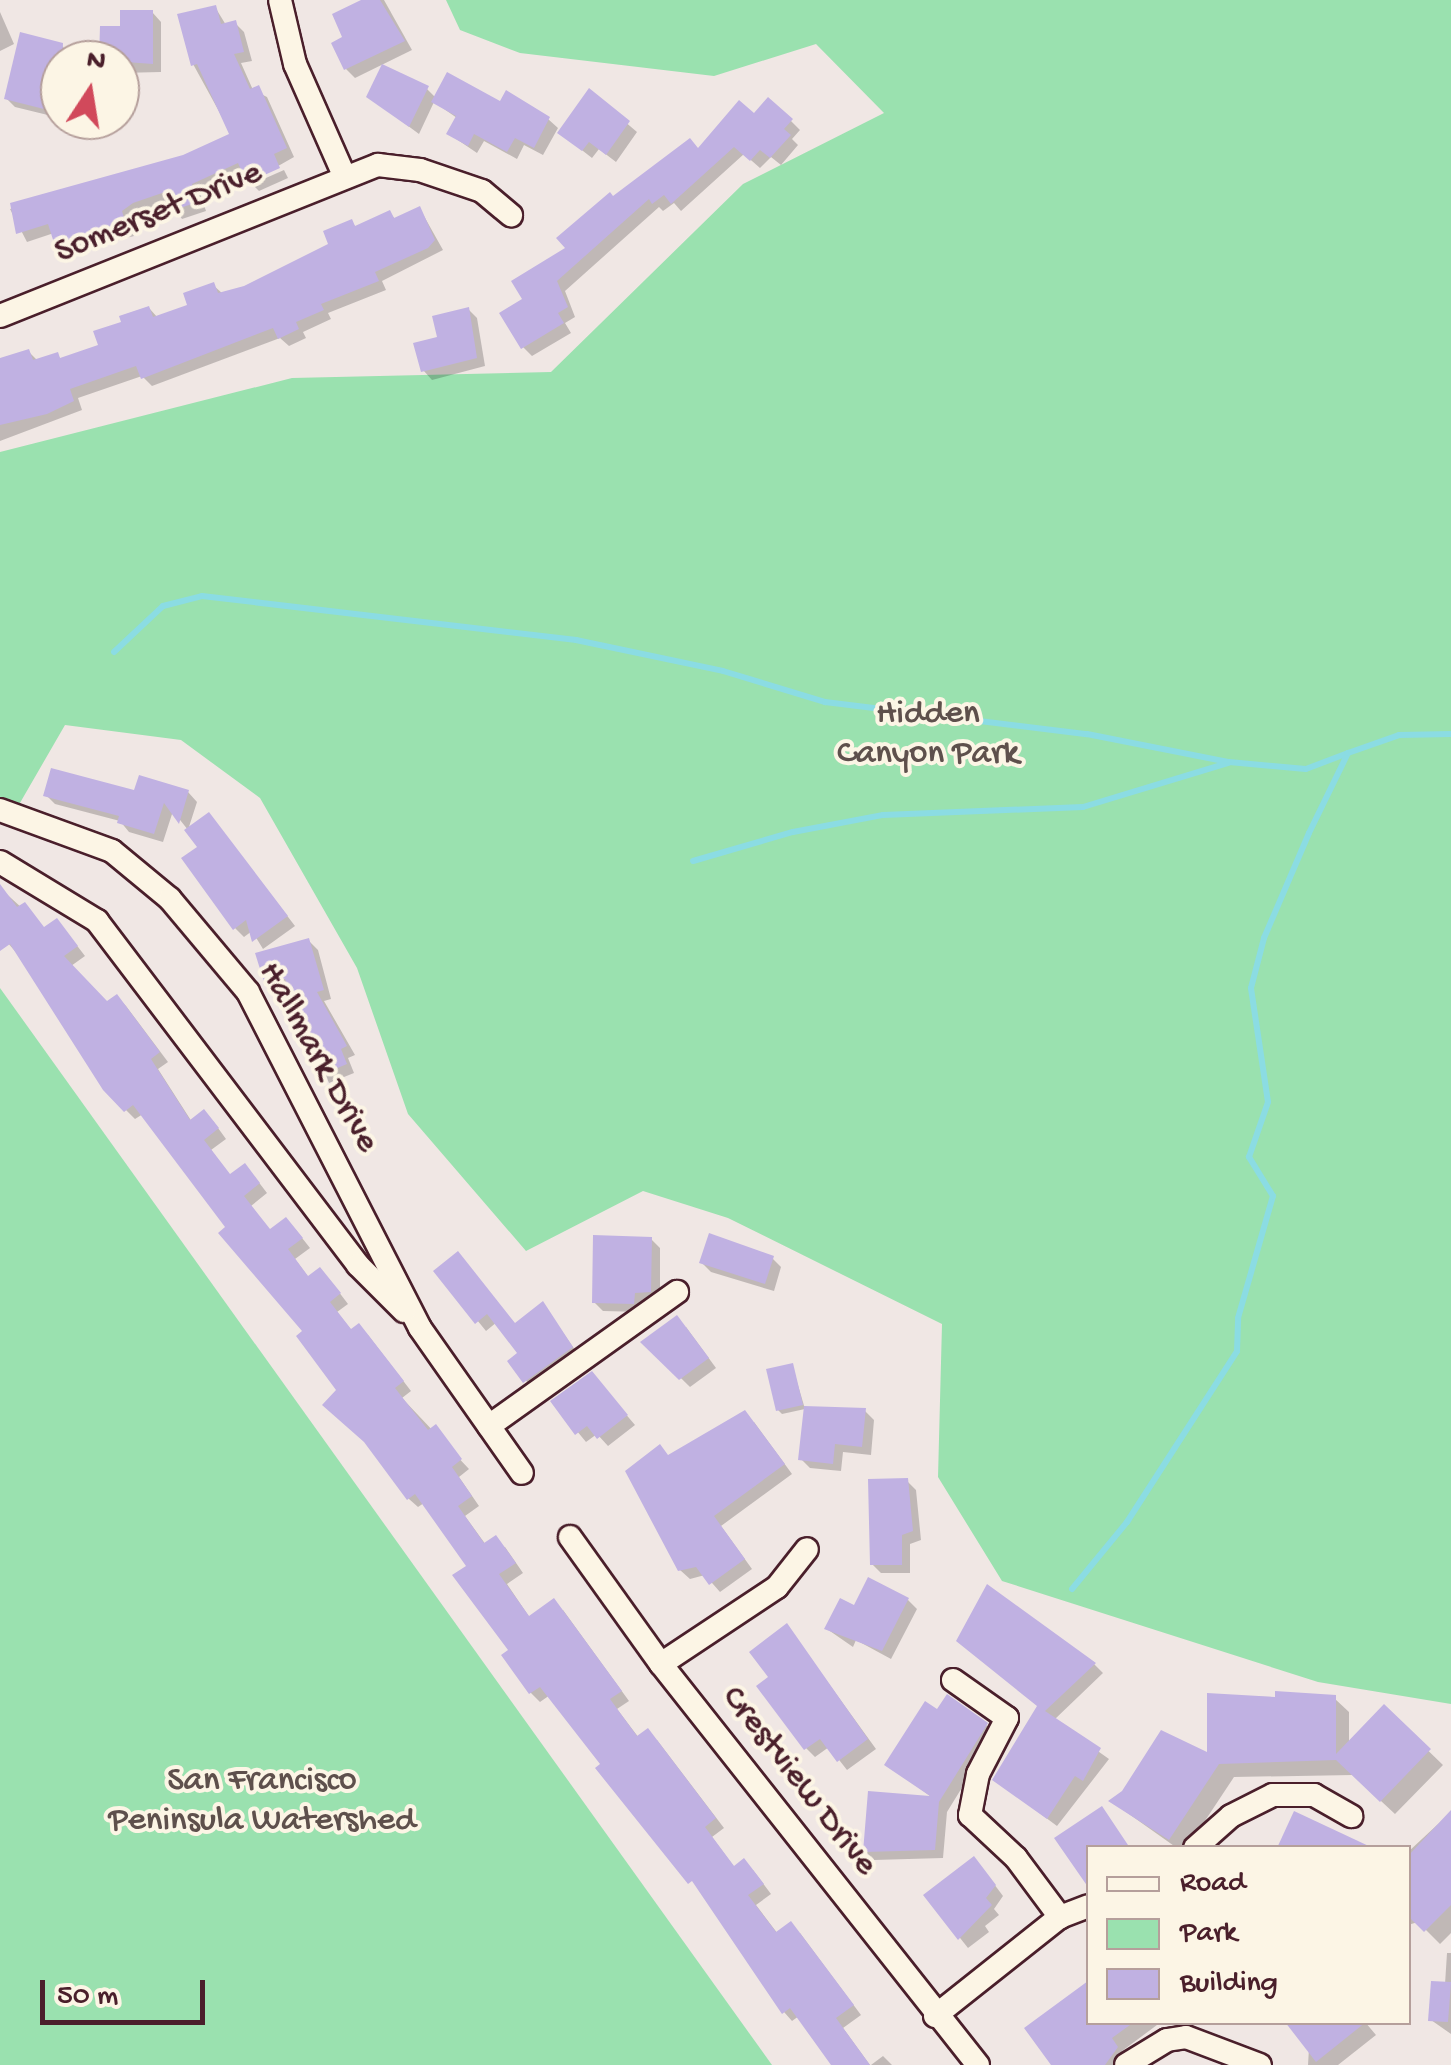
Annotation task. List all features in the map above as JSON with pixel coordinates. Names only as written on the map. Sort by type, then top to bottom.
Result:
[{"type":"street","points":[[280,0],[295,64],[344,175]]},
{"type":"street","name":"Somerset Drive","points":[[0,316],[344,175],[378,165],[420,170],[482,191],[511,215]]},
{"type":"street","name":"Hallmark Drive","points":[[0,810],[112,852],[170,899],[248,992],[420,1328],[522,1473]]},
{"type":"street","name":"Hallmark Drive","points":[[0,862],[96,921],[358,1265],[420,1328]]},
{"type":"street","points":[[489,1426],[676,1292]]},
{"type":"street","name":"Crestview Drive","points":[[570,1536],[661,1664],[978,2065]]},
{"type":"street","points":[[661,1664],[777,1587],[807,1549]]},
{"type":"street","points":[[953,1680],[1007,1718],[978,1774],[970,1815],[1016,1858],[1060,1917]]},
{"type":"street","points":[[1198,1845],[1232,1816],[1273,1794],[1314,1795],[1351,1816]]},
{"type":"street","points":[[936,2016],[1060,1917],[1086,1907]]},
{"type":"street","points":[[1126,2065],[1168,2040],[1186,2037],[1260,2065]]},
{"type":"green space","name":"Hidden Canyon Park","points":[[446,0],[1451,0],[1451,1704],[1318,1682],[1002,1581],[938,1477],[942,1324],[728,1218],[643,1191],[526,1251],[408,1114],[357,968],[260,798],[181,740],[65,725],[13,815],[0,810],[0,452],[292,378],[551,372],[743,184],[884,113],[816,44],[714,76],[520,53],[460,30]]},
{"type":"green space","name":"San Francisco Peninsula Watershed","points":[[0,988],[772,2065],[0,2065]]},
{"type":"building","points":[[361,0],[380,0],[405,41],[344,70],[331,43],[342,37],[332,14]]},
{"type":"building","points":[[216,5],[221,24],[236,20],[244,52],[234,54],[250,89],[259,85],[287,148],[274,154],[280,168],[247,183],[238,163],[192,184],[198,202],[171,211],[165,192],[122,211],[127,228],[89,239],[55,246],[48,224],[16,234],[10,203],[183,155],[229,134],[197,64],[191,66],[177,14]]},
{"type":"building","points":[[120,10],[153,10],[153,64],[140,63],[140,40],[100,40],[100,26],[120,26]]},
{"type":"building","points":[[20,32],[51,40],[40,40],[40,108],[4,99]]},
{"type":"building","points":[[382,64],[429,86],[409,127],[366,97]]},
{"type":"building","points":[[447,72],[500,101],[506,90],[550,117],[534,148],[515,138],[507,152],[474,134],[468,146],[446,134],[456,116],[431,102]]},
{"type":"building","points":[[589,88],[630,121],[606,155],[589,142],[582,151],[557,133]]},
{"type":"building","points":[[768,97],[793,119],[784,129],[791,135],[770,158],[760,150],[750,161],[734,147],[671,204],[664,195],[652,204],[649,199],[557,281],[568,307],[558,313],[564,323],[521,349],[499,313],[522,299],[511,281],[565,248],[556,238],[610,192],[613,196],[690,138],[698,148],[739,100],[754,113]]},
{"type":"building","points":[[420,206],[435,240],[428,248],[375,272],[379,281],[321,304],[324,310],[296,322],[299,329],[278,339],[273,328],[141,379],[136,366],[70,389],[74,401],[47,414],[0,425],[0,358],[29,349],[33,360],[58,352],[60,358],[98,345],[93,331],[121,322],[119,316],[149,306],[153,317],[187,305],[183,293],[214,282],[218,293],[244,286],[328,244],[323,231],[352,219],[355,226],[390,210],[394,218]]},
{"type":"building","points":[[469,307],[477,358],[421,372],[413,343],[437,337],[432,316]]},
{"type":"building","points":[[51,768],[134,790],[139,775],[189,790],[179,824],[164,803],[154,834],[117,823],[119,816],[43,796]]},
{"type":"building","points":[[209,812],[288,916],[252,942],[246,920],[233,930],[181,858],[197,847],[184,830]]},
{"type":"building","points":[[0,884],[17,907],[25,902],[44,927],[57,918],[78,946],[64,956],[107,1001],[117,994],[160,1052],[151,1059],[190,1120],[204,1109],[219,1128],[204,1140],[230,1174],[245,1163],[260,1183],[244,1196],[270,1229],[286,1217],[303,1238],[288,1249],[308,1276],[320,1267],[341,1293],[330,1302],[351,1329],[359,1323],[404,1381],[395,1388],[428,1430],[436,1424],[462,1459],[452,1467],[472,1496],[458,1506],[484,1543],[496,1535],[516,1563],[499,1574],[529,1616],[554,1598],[622,1691],[610,1699],[637,1736],[648,1728],[716,1818],[705,1827],[734,1866],[744,1858],[764,1884],[748,1895],[776,1932],[791,1921],[854,2005],[836,2018],[870,2065],[831,2065],[790,2008],[782,2014],[692,1881],[688,1884],[595,1768],[600,1764],[540,1687],[529,1694],[501,1655],[508,1650],[452,1575],[466,1566],[415,1494],[407,1500],[364,1442],[322,1405],[336,1390],[296,1336],[302,1331],[218,1233],[225,1227],[133,1105],[124,1112],[103,1090],[10,944],[0,951]]},
{"type":"building","points":[[309,938],[324,990],[317,992],[347,1046],[341,1049],[347,1064],[318,1076],[285,979],[265,985],[255,953]]},
{"type":"building","points":[[709,1233],[774,1256],[765,1284],[699,1263]]},
{"type":"building","points":[[593,1235],[652,1237],[651,1292],[635,1293],[634,1304],[592,1303]]},
{"type":"building","points":[[458,1251],[515,1323],[543,1301],[573,1347],[523,1383],[507,1361],[517,1353],[487,1314],[475,1324],[433,1271]]},
{"type":"building","points":[[677,1315],[709,1358],[679,1380],[640,1342]]},
{"type":"building","points":[[793,1363],[803,1405],[776,1411],[766,1369]]},
{"type":"building","points":[[592,1371],[628,1415],[597,1439],[587,1426],[575,1435],[550,1401]]},
{"type":"building","points":[[804,1406],[866,1408],[862,1447],[835,1444],[833,1464],[798,1460]]},
{"type":"building","points":[[745,1410],[785,1464],[714,1516],[745,1559],[709,1585],[696,1567],[678,1571],[625,1471],[660,1444],[668,1455]]},
{"type":"building","points":[[908,1478],[913,1531],[902,1535],[902,1565],[870,1565],[868,1479]]},
{"type":"building","points":[[868,1577],[909,1598],[882,1651],[824,1629],[840,1598],[854,1605]]},
{"type":"building","points":[[987,1584],[1096,1663],[1045,1711],[1101,1748],[1083,1781],[1075,1776],[1047,1819],[992,1780],[1037,1706],[956,1641]]},
{"type":"building","points":[[787,1623],[868,1739],[837,1762],[820,1739],[804,1750],[756,1686],[768,1677],[749,1652]]},
{"type":"building","points":[[1275,1691],[1336,1695],[1336,1754],[1384,1704],[1431,1749],[1380,1802],[1336,1760],[1219,1764],[1169,1840],[1108,1801],[1122,1791],[1161,1730],[1207,1752],[1207,1693],[1275,1697]]},
{"type":"building","points":[[947,1694],[988,1723],[939,1802],[935,1850],[863,1852],[868,1791],[930,1796],[884,1765],[925,1701],[937,1709]]},
{"type":"building","points":[[1102,1806],[1128,1845],[1086,1845],[1086,1884],[1054,1838]]},
{"type":"building","points":[[1451,1810],[1451,1905],[1424,1932],[1411,1919],[1411,1853]]},
{"type":"building","points":[[1294,1811],[1367,1845],[1278,1845]]},
{"type":"building","points":[[974,1856],[996,1885],[986,1898],[992,1905],[958,1940],[923,1895]]},
{"type":"building","points":[[1431,1981],[1451,1982],[1448,2022],[1428,2021]]},
{"type":"building","points":[[1086,1982],[1086,2025],[1130,2025],[1112,2038],[1118,2047],[1105,2065],[1051,2065],[1024,2028]]},
{"type":"building","points":[[1287,2025],[1362,2025],[1316,2062]]},
{"type":"waterway","points":[[114,652],[163,606],[202,596],[576,640],[723,671],[825,702],[1087,734],[1229,762],[1306,769],[1348,753]]},
{"type":"waterway","points":[[1072,1589],[1127,1522],[1237,1351],[1238,1318],[1273,1196],[1249,1157],[1268,1102],[1251,988],[1264,938],[1309,833],[1348,753],[1399,735],[1451,734]]},
{"type":"waterway","points":[[693,861],[793,832],[883,815],[1083,807],[1228,763]]}]
